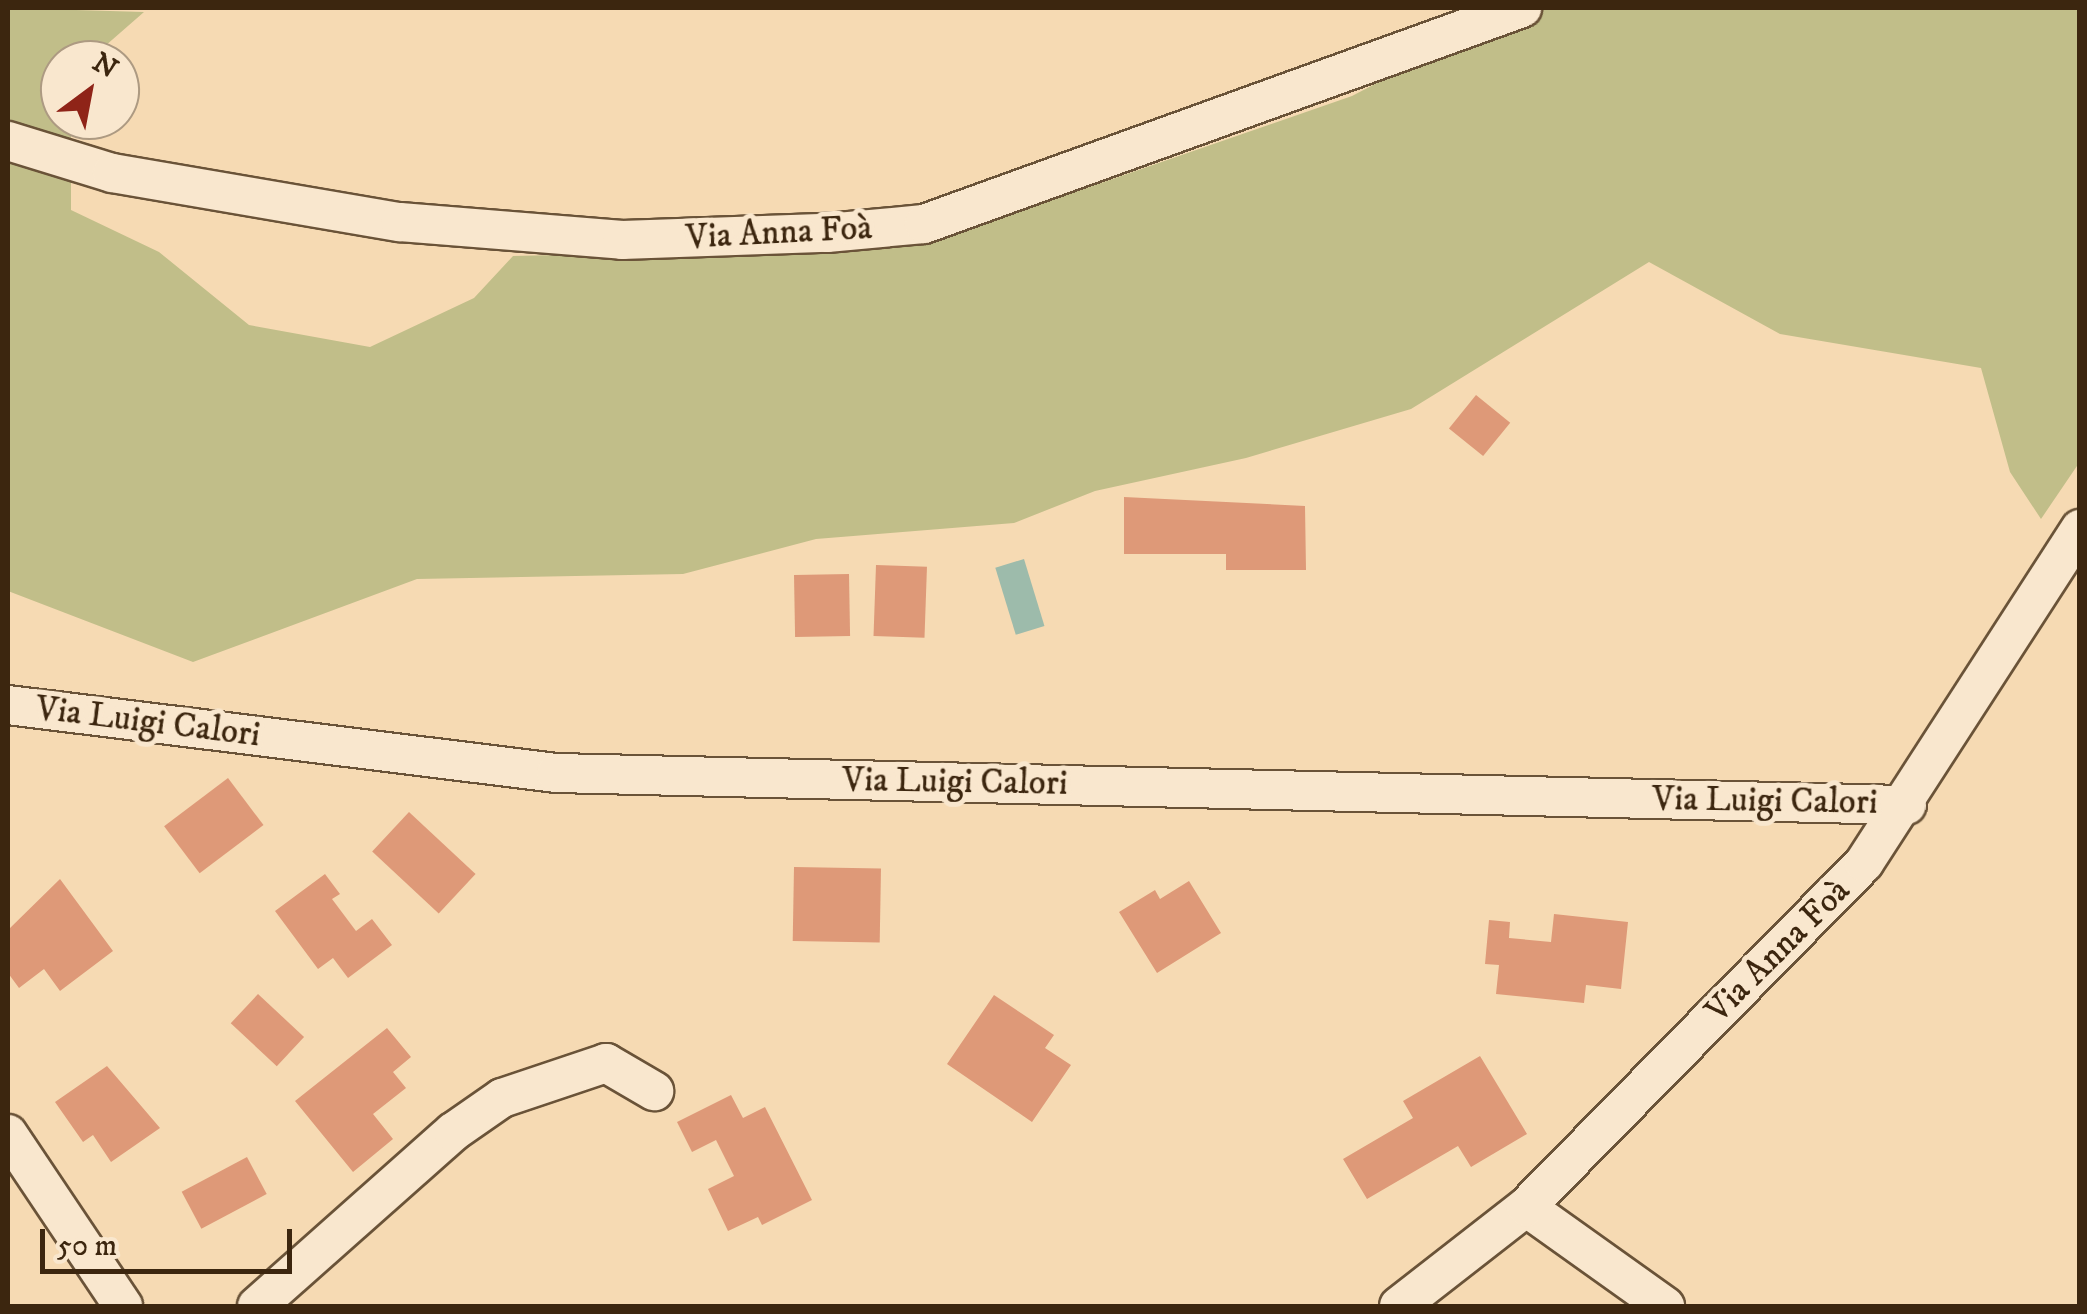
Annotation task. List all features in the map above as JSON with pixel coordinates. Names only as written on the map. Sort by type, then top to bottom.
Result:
[{"type":"street","name":"Via Anna Foà","points":[[8,141],[112,173],[400,222],[622,240],[827,234],[924,224],[1522,8]]},
{"type":"street","name":"Via Anna Foà","points":[[1399,1306],[1526,1206],[1864,863],[1907,805],[2080,529]]},
{"type":"street","name":"Via Luigi Calori","points":[[8,705],[556,773],[1907,805]]},
{"type":"street","points":[[257,1306],[452,1132],[502,1098],[606,1063],[654,1090]]},
{"type":"street","points":[[8,1134],[124,1306]]},
{"type":"street","points":[[1526,1206],[1665,1306]]},
{"type":"shaded area","points":[[8,8],[144,12],[112,40],[40,40],[40,140],[71,140],[71,210],[159,252],[249,325],[370,347],[474,298],[513,256],[868,248],[1020,211],[1352,96],[1521,8],[2079,8],[2079,463],[2041,519],[2010,472],[1981,368],[1780,334],[1649,262],[1411,409],[1246,458],[1095,491],[1014,523],[816,539],[683,574],[417,579],[193,662],[8,591]]},
{"type":"shaded area","points":[[1024,559],[1044,626],[1016,635],[995,568]]},
{"type":"building","points":[[1476,395],[1510,423],[1483,456],[1449,428]]},
{"type":"building","points":[[1124,497],[1305,506],[1306,570],[1226,570],[1226,554],[1124,554]]},
{"type":"building","points":[[876,565],[927,567],[924,638],[874,636]]},
{"type":"building","points":[[849,574],[850,636],[795,637],[794,575]]},
{"type":"building","points":[[228,778],[264,825],[200,873],[164,826]]},
{"type":"building","points":[[409,812],[476,874],[439,914],[372,851]]},
{"type":"building","points":[[794,867],[881,869],[880,943],[793,941]]},
{"type":"building","points":[[325,874],[340,894],[332,899],[356,931],[372,919],[392,945],[348,978],[333,958],[318,969],[275,911]]},
{"type":"building","points":[[60,879],[113,951],[60,991],[44,969],[19,988],[8,973],[8,930]]},
{"type":"building","points":[[1189,881],[1221,933],[1157,973],[1119,912],[1155,890],[1160,899]]},
{"type":"building","points":[[1554,914],[1628,922],[1621,989],[1586,985],[1584,1003],[1496,994],[1499,965],[1485,964],[1489,920],[1510,922],[1509,938],[1551,942]]},
{"type":"building","points":[[258,994],[304,1037],[277,1066],[231,1023]]},
{"type":"building","points":[[994,995],[1054,1035],[1045,1048],[1071,1065],[1032,1122],[947,1064]]},
{"type":"building","points":[[387,1028],[411,1057],[393,1072],[406,1088],[373,1114],[393,1139],[353,1172],[295,1101]]},
{"type":"building","points":[[1480,1056],[1527,1134],[1471,1167],[1458,1146],[1367,1199],[1343,1159],[1413,1118],[1403,1101]]},
{"type":"building","points":[[107,1066],[160,1128],[111,1162],[93,1135],[83,1142],[55,1102]]},
{"type":"building","points":[[731,1095],[743,1118],[765,1107],[812,1200],[762,1225],[758,1217],[728,1231],[708,1189],[734,1176],[716,1140],[692,1152],[677,1122]]},
{"type":"building","points":[[247,1157],[267,1194],[201,1229],[182,1192]]}]
